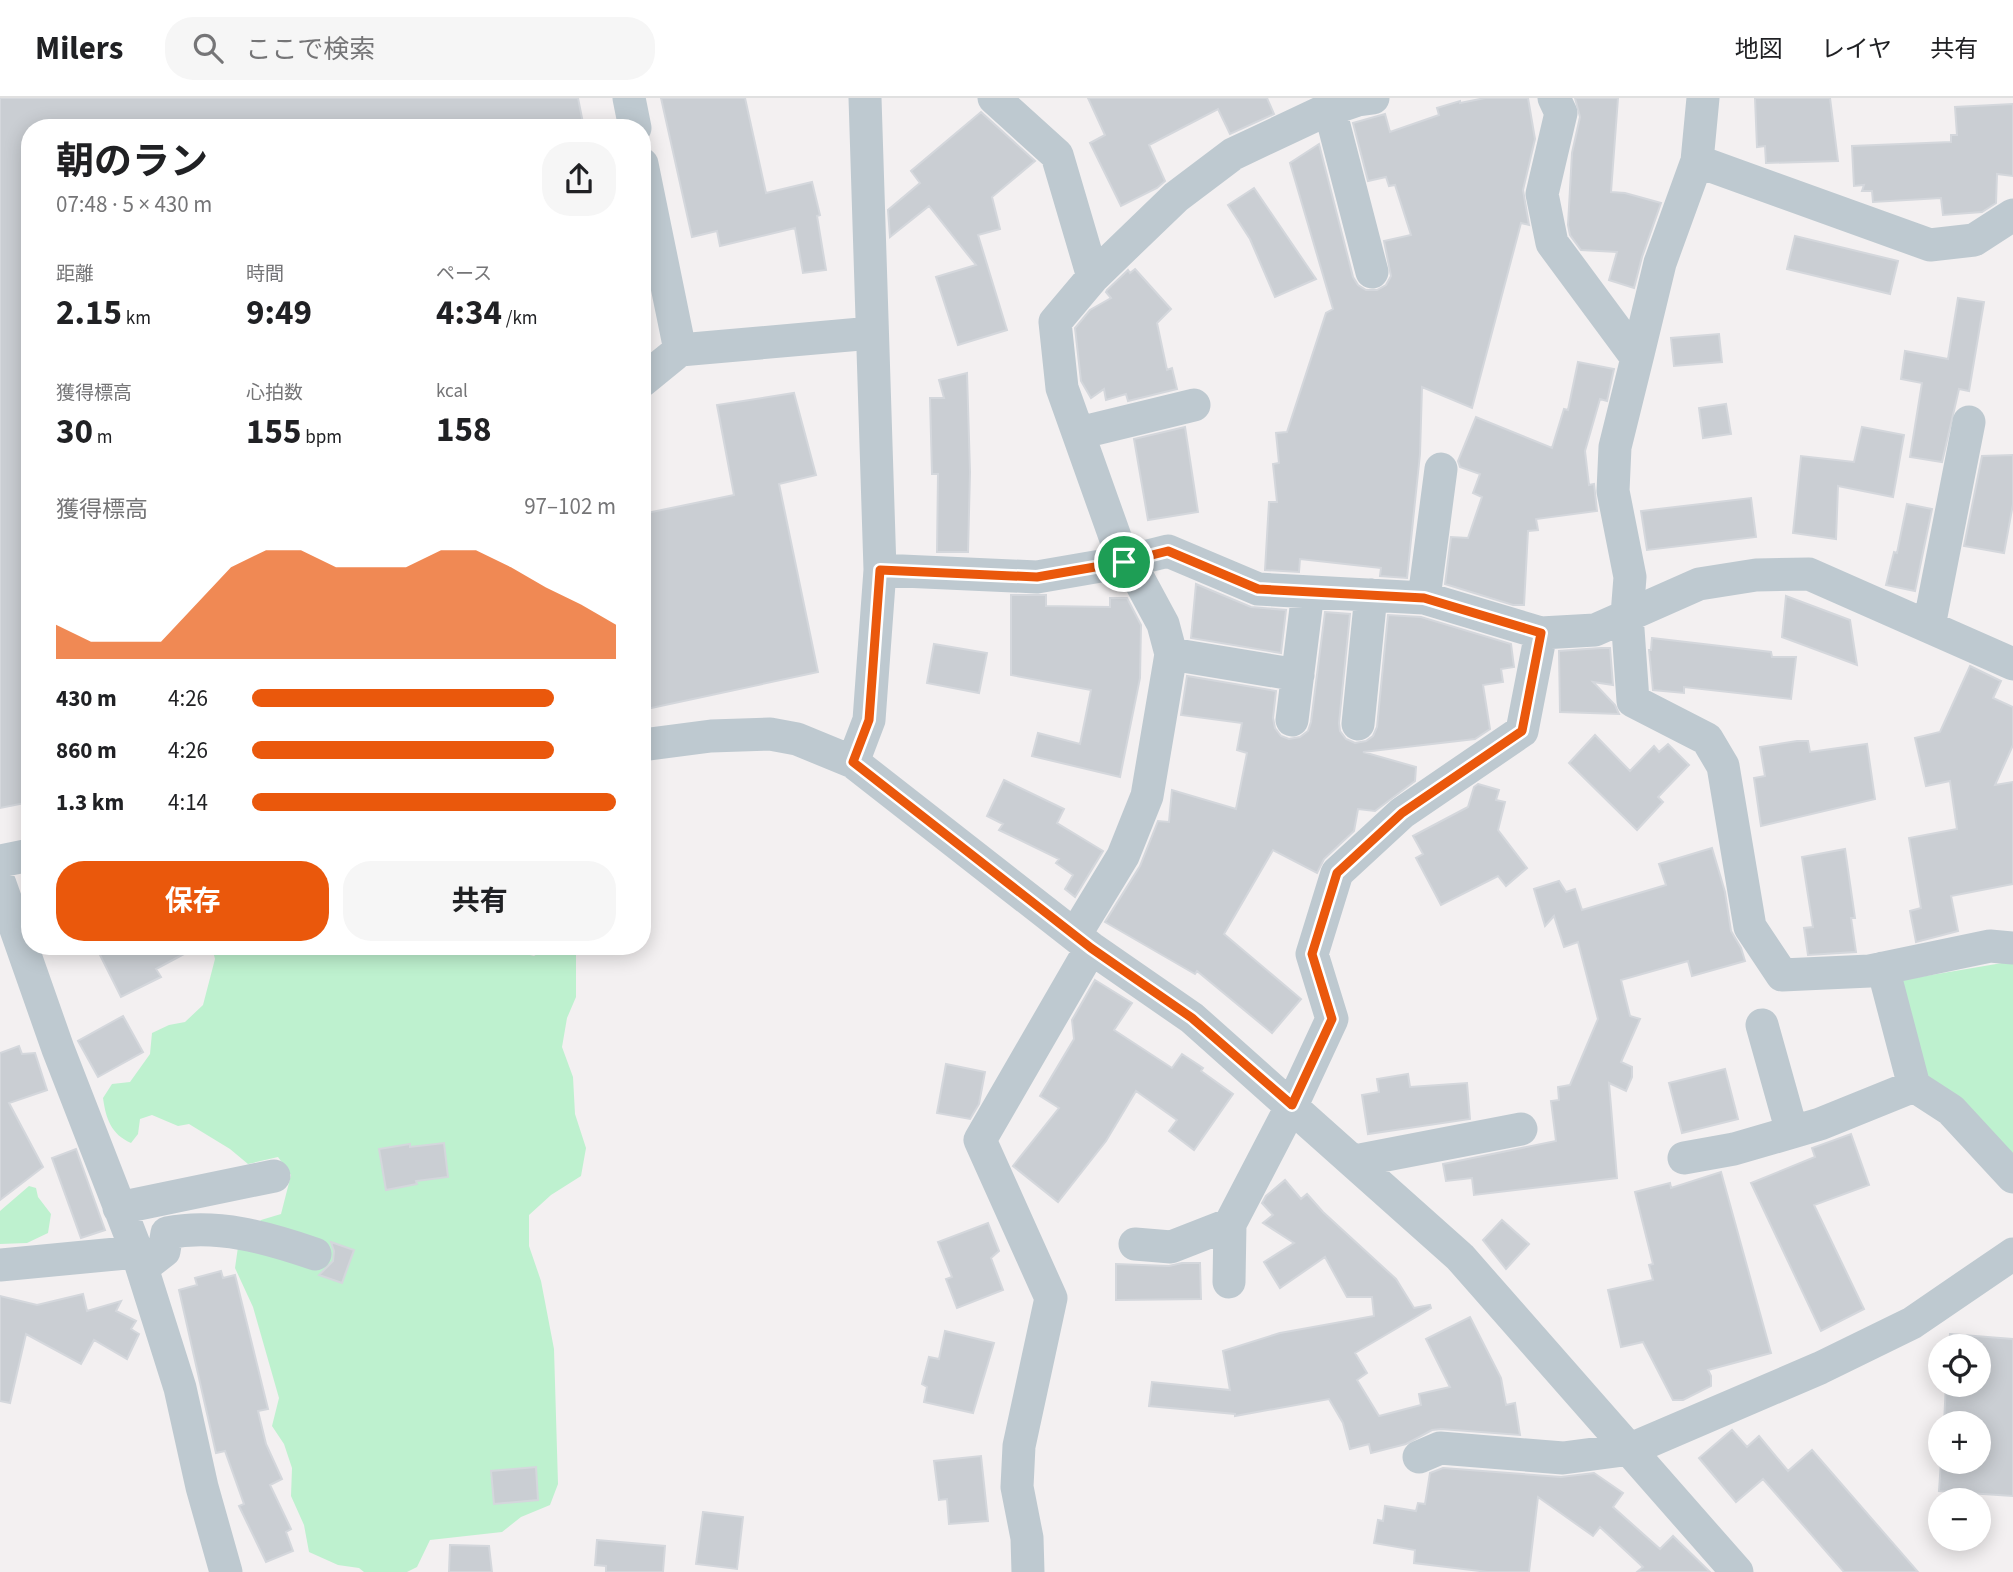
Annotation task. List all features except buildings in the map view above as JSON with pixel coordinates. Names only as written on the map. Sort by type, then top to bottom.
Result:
[{"type":"street","points":[[629,98],[633,119]]},
{"type":"street","points":[[853,762],[869,720],[880,570],[865,98]]},
{"type":"street","points":[[994,98],[1056,155],[1093,277]]},
{"type":"street","points":[[1028,1572],[1027,1538],[1017,1487],[1019,1446],[1051,1298],[980,1140],[1083,941],[1123,856],[1147,796],[1171,654],[1163,624],[1127,561],[1062,388],[1055,322],[1093,277],[1176,197],[1233,154],[1330,110],[1357,100],[1373,98]]},
{"type":"street","points":[[1554,98],[1561,113],[1542,194],[1552,243],[1637,358]]},
{"type":"street","points":[[1703,98],[1697,161],[1660,263],[1615,447],[1613,491],[1630,577],[1627,615],[1633,701],[1707,740],[1723,766],[1750,927],[1782,975],[1870,971],[1990,946],[2013,948]]},
{"type":"street","points":[[1330,110],[1372,272]]},
{"type":"street","points":[[1697,161],[1930,245],[1974,240],[2013,215]]},
{"type":"street","points":[[651,208],[680,350]]},
{"type":"street","points":[[651,374],[680,350],[872,333]]},
{"type":"street","points":[[1079,433],[1194,405]]},
{"type":"street","points":[[1929,626],[1969,422]]},
{"type":"street","points":[[1424,598],[1441,469]]},
{"type":"street","points":[[880,570],[1037,577],[1168,551],[1258,589],[1424,598],[1541,633],[1595,630],[1699,584],[1756,575],[1809,574],[2013,664]]},
{"type":"street","points":[[1292,720],[1308,592]]},
{"type":"street","points":[[1358,724],[1371,595]]},
{"type":"street","points":[[1229,1282],[1230,1224],[1292,1105],[1332,1019],[1312,954],[1337,873],[1402,813],[1522,731],[1541,633]]},
{"type":"street","points":[[1171,654],[1298,675]]},
{"type":"street","points":[[651,743],[711,736],[770,734],[797,739],[853,762],[1083,941],[1192,1018],[1460,1257],[1737,1572]]},
{"type":"street","points":[[0,861],[21,857]]},
{"type":"street","points":[[0,884],[21,944]]},
{"type":"street","points":[[25,955],[139,1260],[180,1388],[202,1487],[226,1572]]},
{"type":"street","points":[[1883,968],[1914,1086],[1951,1110],[2013,1177]]},
{"type":"street","points":[[1762,1025],[1793,1132]]},
{"type":"street","points":[[1684,1158],[1734,1149],[1820,1124],[1914,1086]]},
{"type":"street","points":[[1354,1161],[1521,1129]]},
{"type":"street","points":[[119,1208],[274,1176]]},
{"type":"street","points":[[1135,1244],[1171,1247],[1230,1224]]},
{"type":"street","points":[[0,1265],[139,1260],[164,1251],[167,1233],[178,1231],[247,1234],[315,1254]]},
{"type":"street","points":[[1419,1457],[1440,1448],[1563,1458],[1631,1450],[1820,1368],[1912,1323],[2013,1254]]},
{"type":"green space","points":[[214,955],[576,955],[576,997],[567,1018],[562,1047],[573,1077],[575,1114],[586,1148],[581,1176],[551,1195],[529,1215],[529,1246],[541,1281],[554,1349],[558,1484],[550,1505],[521,1517],[502,1532],[430,1540],[417,1567],[407,1572],[364,1572],[359,1568],[338,1565],[309,1552],[304,1525],[291,1496],[292,1468],[284,1444],[272,1426],[279,1398],[253,1307],[235,1268],[238,1247],[261,1220],[281,1214],[291,1175],[278,1157],[248,1164],[230,1149],[189,1124],[178,1126],[152,1115],[140,1119],[138,1134],[131,1143],[114,1130],[106,1113],[103,1098],[112,1084],[130,1082],[150,1054],[152,1033],[169,1025],[185,1022],[203,1005]]},
{"type":"green space","points":[[2013,963],[2013,1159],[1924,1073],[1896,981]]},
{"type":"green space","points":[[29,1186],[36,1188],[38,1197],[51,1214],[48,1233],[27,1243],[0,1244],[0,1211]]},
{"type":"route","points":[[1168,551],[1258,589],[1424,598],[1541,633],[1522,731],[1402,813],[1337,873],[1312,954],[1332,1019],[1292,1105],[1192,1018],[1091,948],[853,762],[869,720],[880,570],[1037,577],[1124,562],[1168,551]]}]
